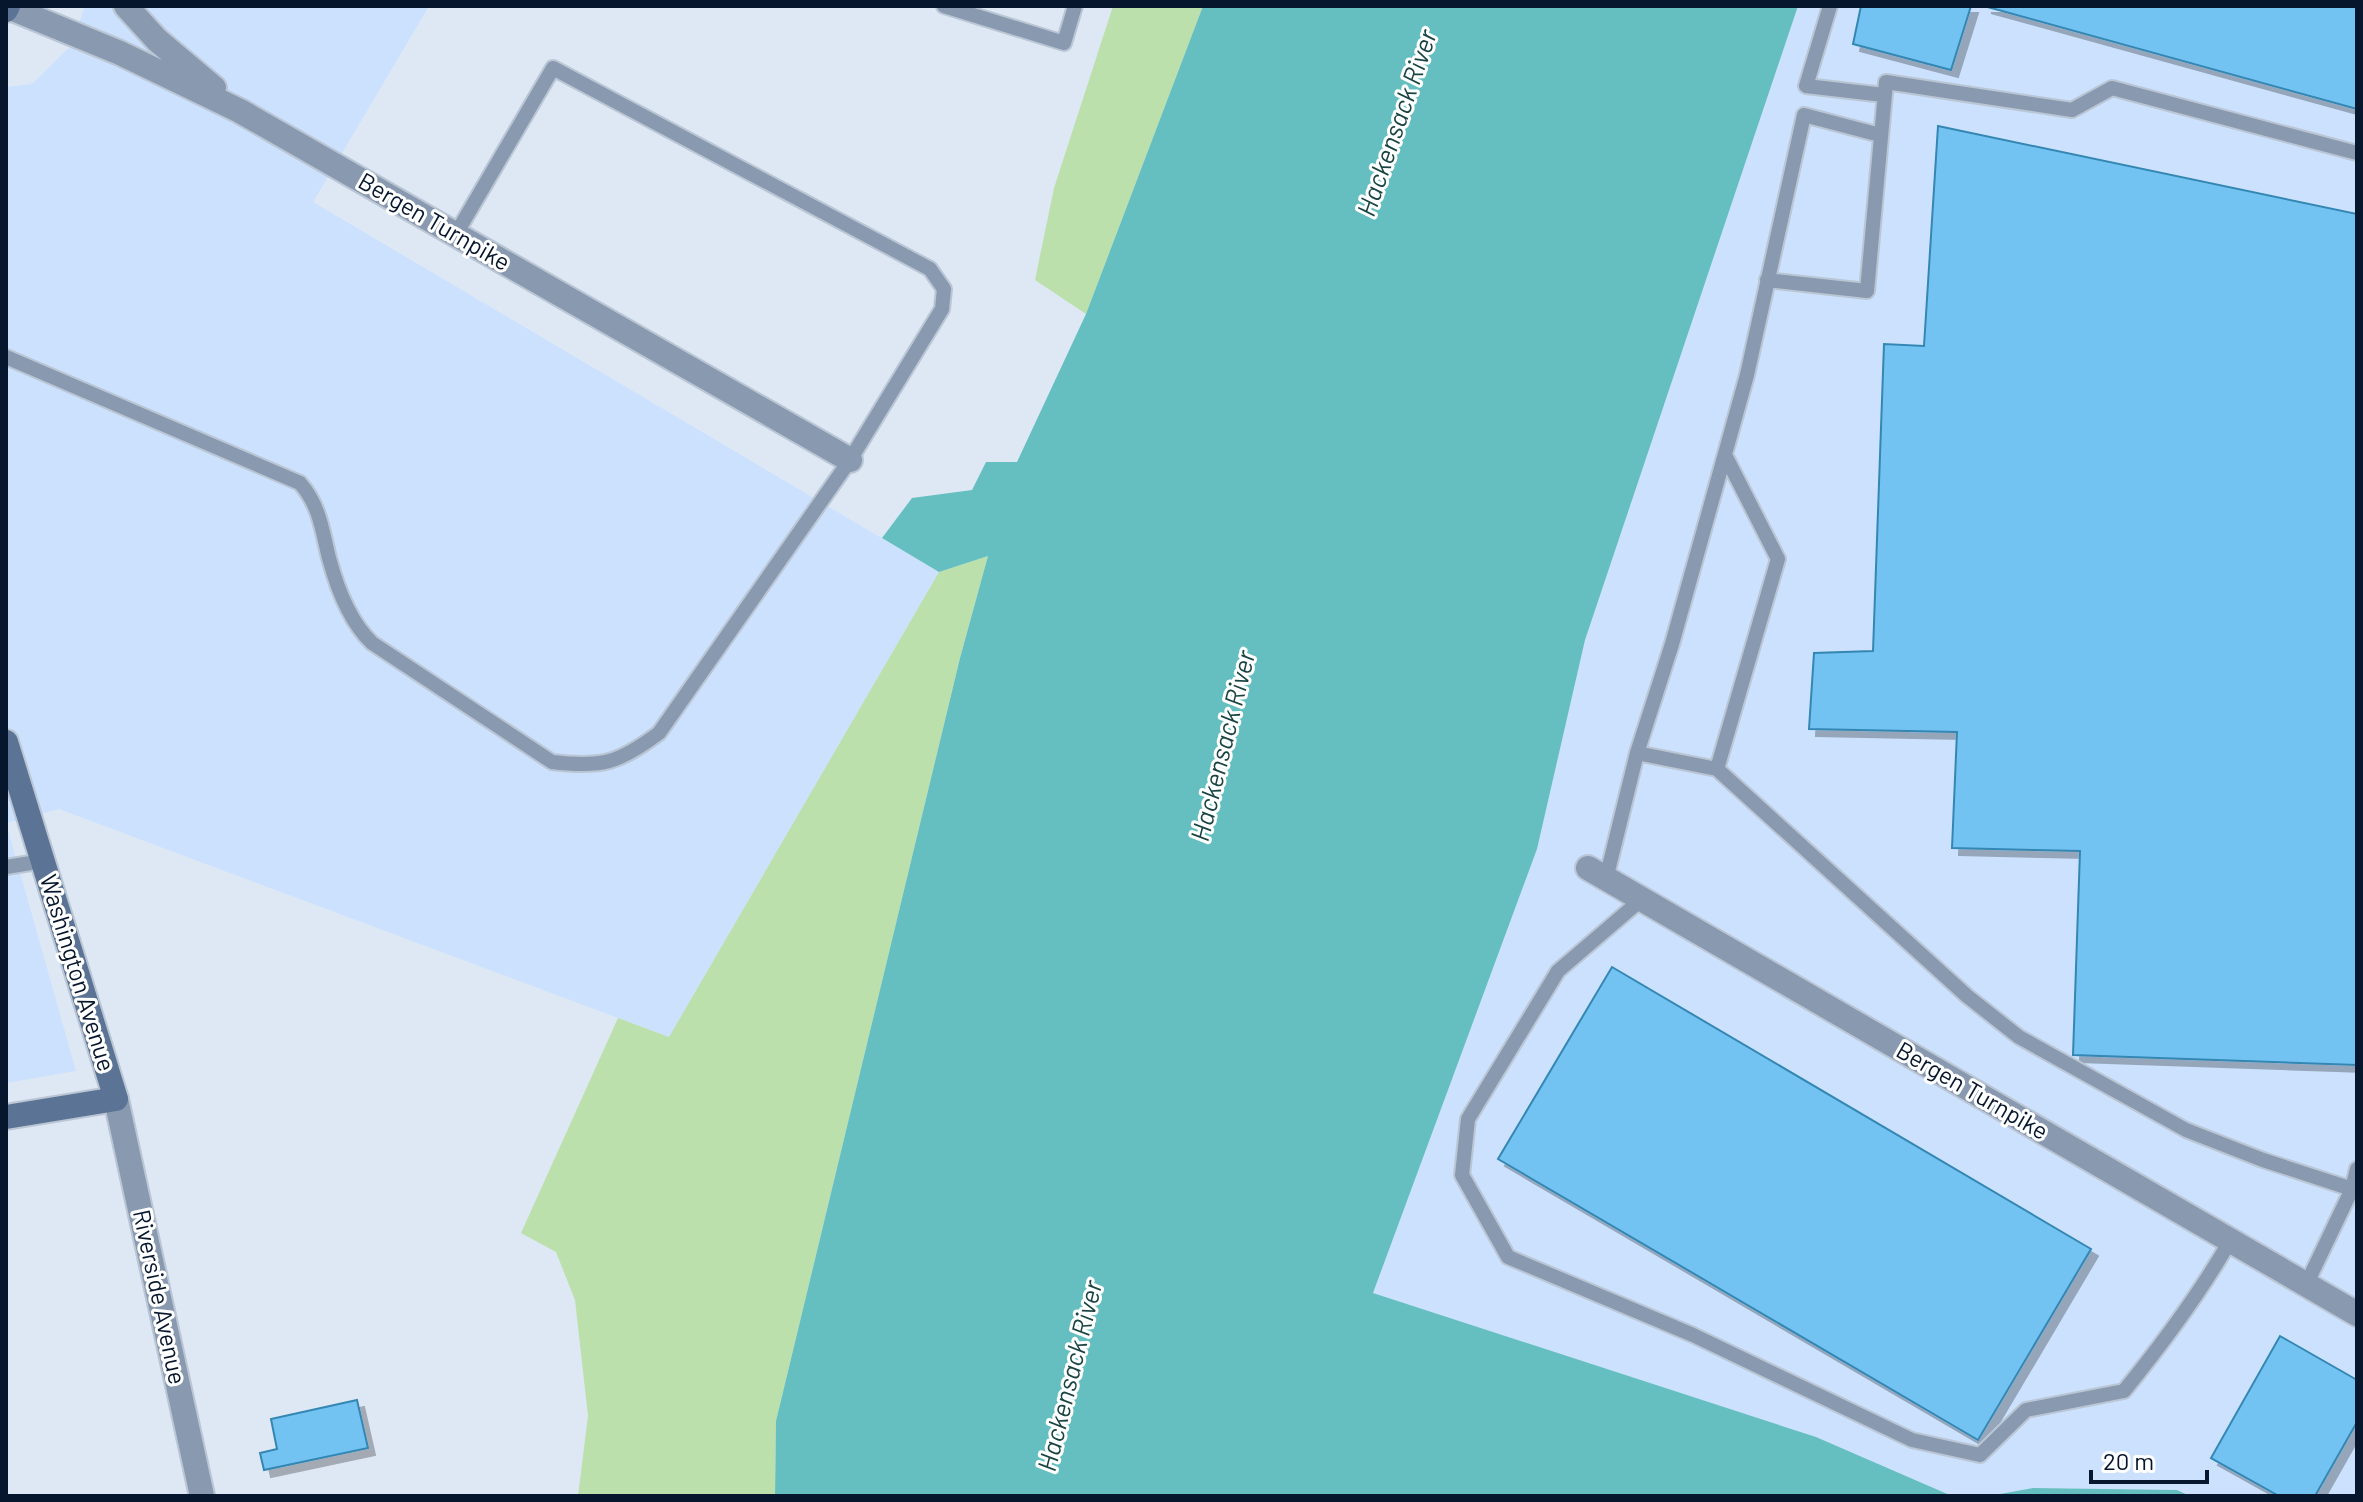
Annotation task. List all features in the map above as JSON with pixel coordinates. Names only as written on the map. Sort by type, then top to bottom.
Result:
[{"type":"street","points":[[126,6],[157,40],[240,111]]},
{"type":"street","name":"Bergen Turnpike","points":[[7,7],[120,53],[240,111],[850,460]]},
{"type":"street","name":"Washington Avenue","points":[[6,742],[116,1099],[6,1117]]},
{"type":"street","name":"Bergen Turnpike","points":[[1597,873],[2357,1314]]},
{"type":"street","name":"Riverside Avenue","points":[[116,1099],[202,1496]]},
{"type":"lane","points":[[944,6],[1064,43],[1075,6]]},
{"type":"lane","points":[[1830,6],[1806,86],[1884,95]]},
{"type":"lane","points":[[6,357],[300,483],[311,495],[322,520],[329,558],[339,588],[358,630],[372,643],[552,762],[584,766],[610,762],[638,749],[659,733],[850,460],[942,309],[944,289],[930,269],[553,68],[456,234]]},
{"type":"lane","points":[[1767,280],[1867,291],[1886,82],[2072,110],[2112,88],[2357,153]]},
{"type":"lane","points":[[1597,873],[1672,644],[1747,375],[1804,115],[1880,135]]},
{"type":"lane","points":[[1717,769],[1778,559],[1725,455]]},
{"type":"lane","points":[[1637,753],[1717,769],[1967,996],[2019,1037],[2186,1130],[2263,1160],[2352,1189]]},
{"type":"lane","points":[[6,867],[43,861]]},
{"type":"lane","points":[[1642,899],[1558,971],[1468,1119],[1462,1175],[1508,1257],[1693,1335],[1912,1440],[1980,1455],[2026,1410],[2124,1391],[2171,1333],[2230,1241]]},
{"type":"lane","points":[[2306,1285],[2352,1189],[2357,1169]]},
{"type":"shaded area","points":[[85,6],[429,6],[313,202],[939,572],[669,1037],[59,809],[6,823],[6,87],[32,84],[72,45]]},
{"type":"shaded area","points":[[1113,6],[1203,6],[1086,314],[1035,280],[1054,188]]},
{"type":"shaded area","points":[[1798,6],[2357,6],[2357,1496],[2190,1496],[2177,1490],[2033,1488],[1989,1496],[1952,1496],[1816,1437],[1373,1293],[1537,849],[1585,640]]},
{"type":"shaded area","points":[[988,556],[960,658],[776,1421],[775,1496],[578,1496],[588,1416],[575,1300],[556,1252],[521,1233],[618,1018],[669,1037],[939,572]]},
{"type":"shaded area","points":[[6,823],[76,1071],[6,1083]]},
{"type":"water","name":"Hackensack River","points":[[1203,6],[1798,6],[1585,640],[1537,849],[1373,1293],[1816,1437],[1952,1496],[775,1496],[776,1421],[960,658],[988,556],[939,572],[882,538],[912,498],[972,490],[986,462],[1017,462],[1086,314]]},
{"type":"water","points":[[2033,1488],[2177,1490],[2190,1496],[1989,1496]]},
{"type":"building","points":[[1861,6],[1971,6],[1951,70],[1853,44]]},
{"type":"building","points":[[1984,6],[2357,6],[2357,109]]},
{"type":"building","points":[[1938,126],[2357,214],[2357,1065],[2073,1055],[2080,851],[1952,848],[1957,732],[1809,729],[1814,653],[1873,651],[1884,344],[1924,346]]},
{"type":"building","points":[[1612,967],[2091,1249],[1978,1440],[1498,1159]]},
{"type":"building","points":[[2280,1336],[2357,1380],[2357,1422],[2315,1496],[2279,1496],[2211,1458]]},
{"type":"building","points":[[357,1400],[368,1448],[264,1470],[260,1453],[277,1449],[271,1419]]}]
